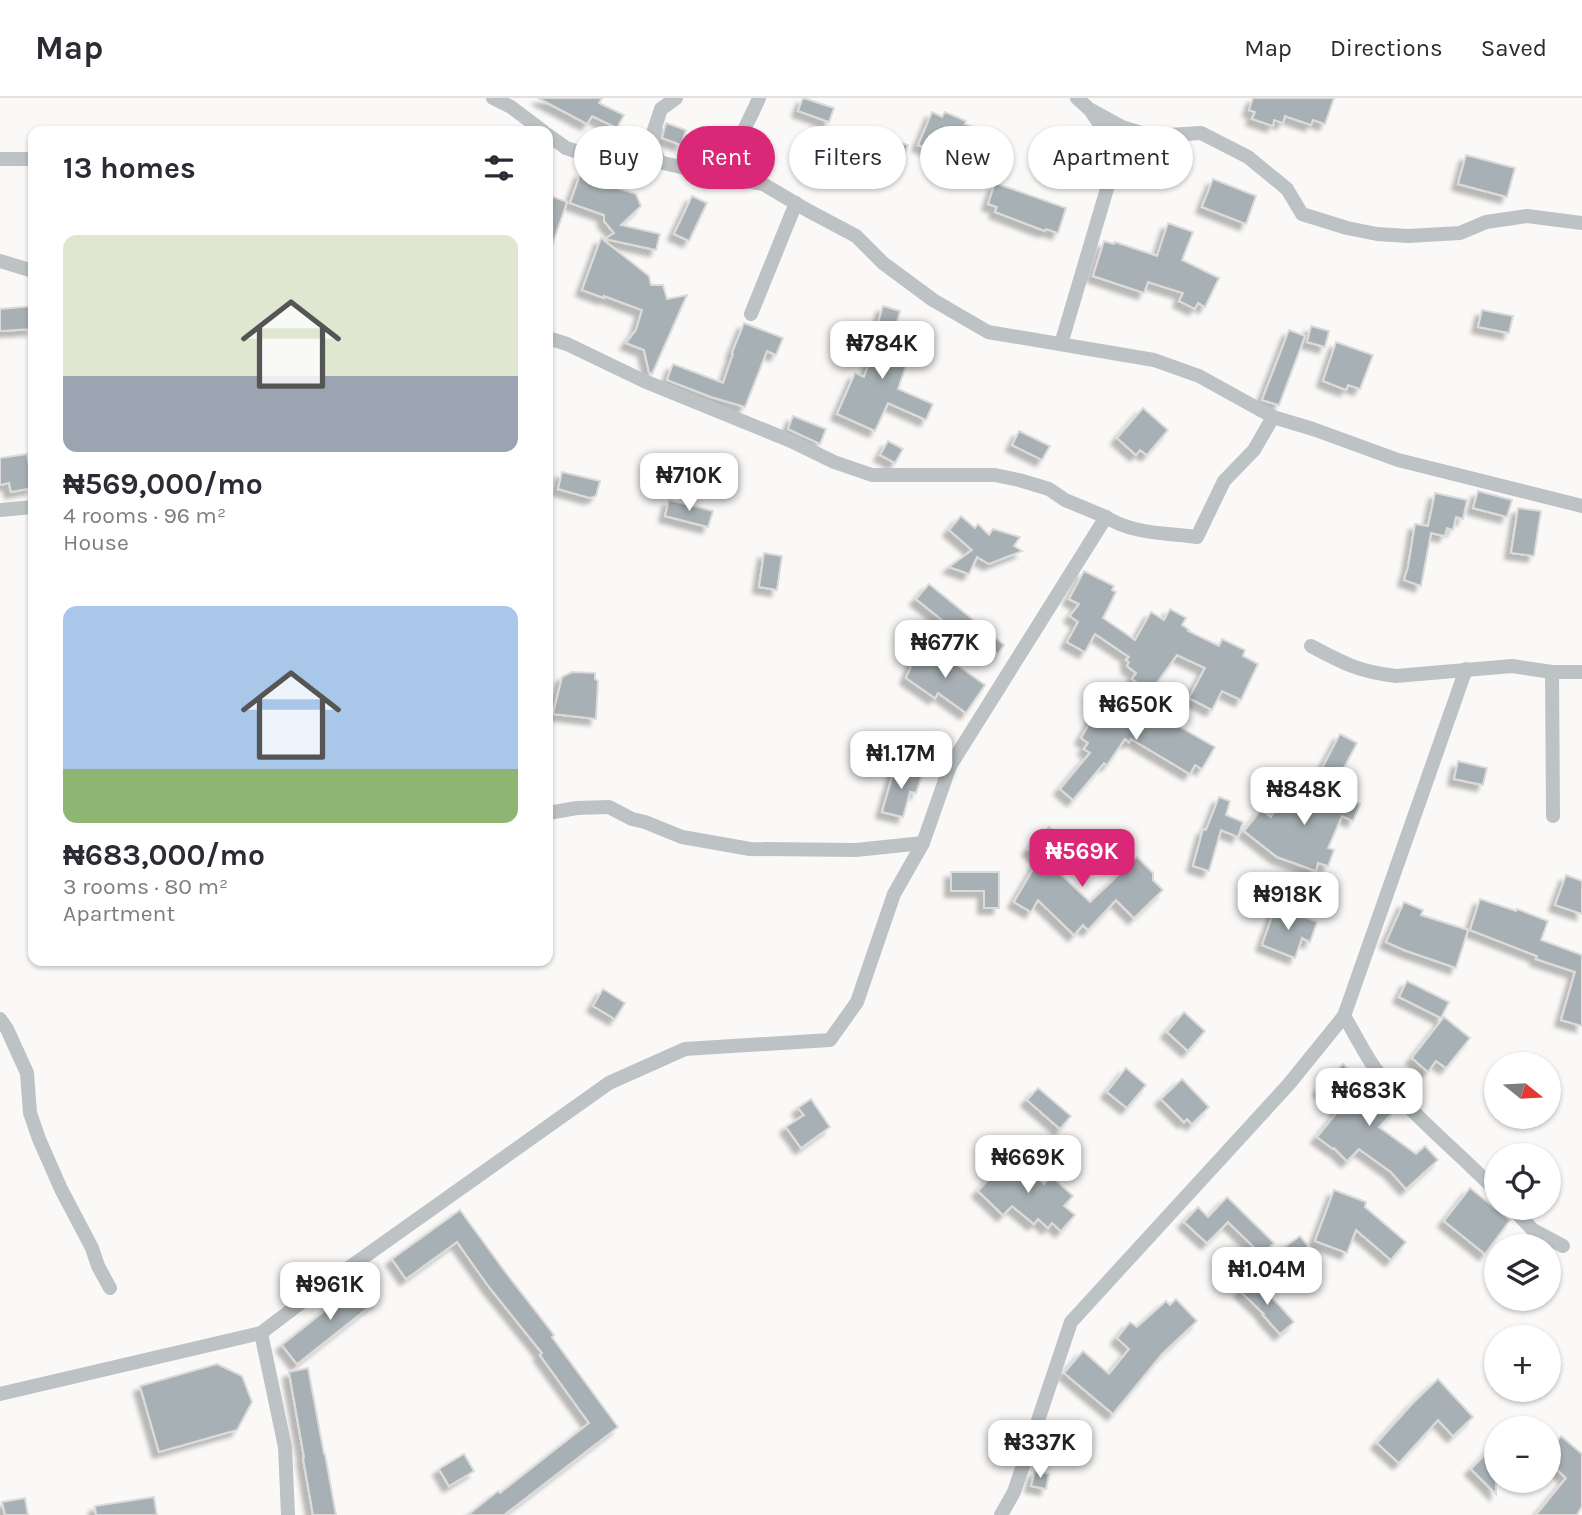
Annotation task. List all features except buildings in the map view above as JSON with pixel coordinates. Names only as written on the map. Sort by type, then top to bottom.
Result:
[{"type":"street","points":[[492,98],[511,107],[536,126]]},
{"type":"street","points":[[655,126],[661,109],[676,98]]},
{"type":"street","points":[[747,126],[759,98]]},
{"type":"street","points":[[1061,344],[1110,182],[1114,160],[1109,137],[1089,109],[1077,98]]},
{"type":"street","points":[[1089,109],[1122,127],[1151,136],[1201,133],[1248,157],[1287,189],[1302,214],[1347,228],[1408,236],[1460,233],[1486,222],[1527,216],[1582,223]]},
{"type":"street","points":[[553,139],[574,151]]},
{"type":"street","points":[[0,159],[28,159]]},
{"type":"street","points":[[772,189],[856,236],[883,263],[933,300],[988,332],[1154,360],[1199,376],[1273,417],[1398,460],[1582,506]]},
{"type":"street","points":[[751,314],[796,203]]},
{"type":"street","points":[[0,261],[28,269]]},
{"type":"street","points":[[553,340],[834,462],[872,475],[995,475],[1049,489],[1065,500],[1106,517],[1117,525],[1197,537],[1224,481],[1254,450],[1273,417]]},
{"type":"street","points":[[0,510],[28,507]]},
{"type":"street","points":[[0,1394],[261,1333],[609,1083],[685,1049],[830,1040],[857,1002],[894,894],[923,843],[950,766],[1106,517]]},
{"type":"street","points":[[1311,646],[1363,671],[1396,676],[1512,666],[1552,673],[1582,672]]},
{"type":"street","points":[[1001,1515],[1014,1492],[1071,1322],[1289,1084],[1344,1016],[1466,669]]},
{"type":"street","points":[[1552,673],[1553,816]]},
{"type":"street","points":[[553,812],[609,807],[632,819],[682,837],[750,849],[856,850],[923,843]]},
{"type":"street","points":[[1344,1016],[1374,1066],[1414,1111],[1484,1179]]},
{"type":"street","points":[[0,1019],[27,1073],[30,1113],[39,1139],[110,1288]]},
{"type":"street","points":[[1523,1220],[1533,1230],[1563,1246]]},
{"type":"street","points":[[261,1333],[285,1447],[288,1515]]}]
